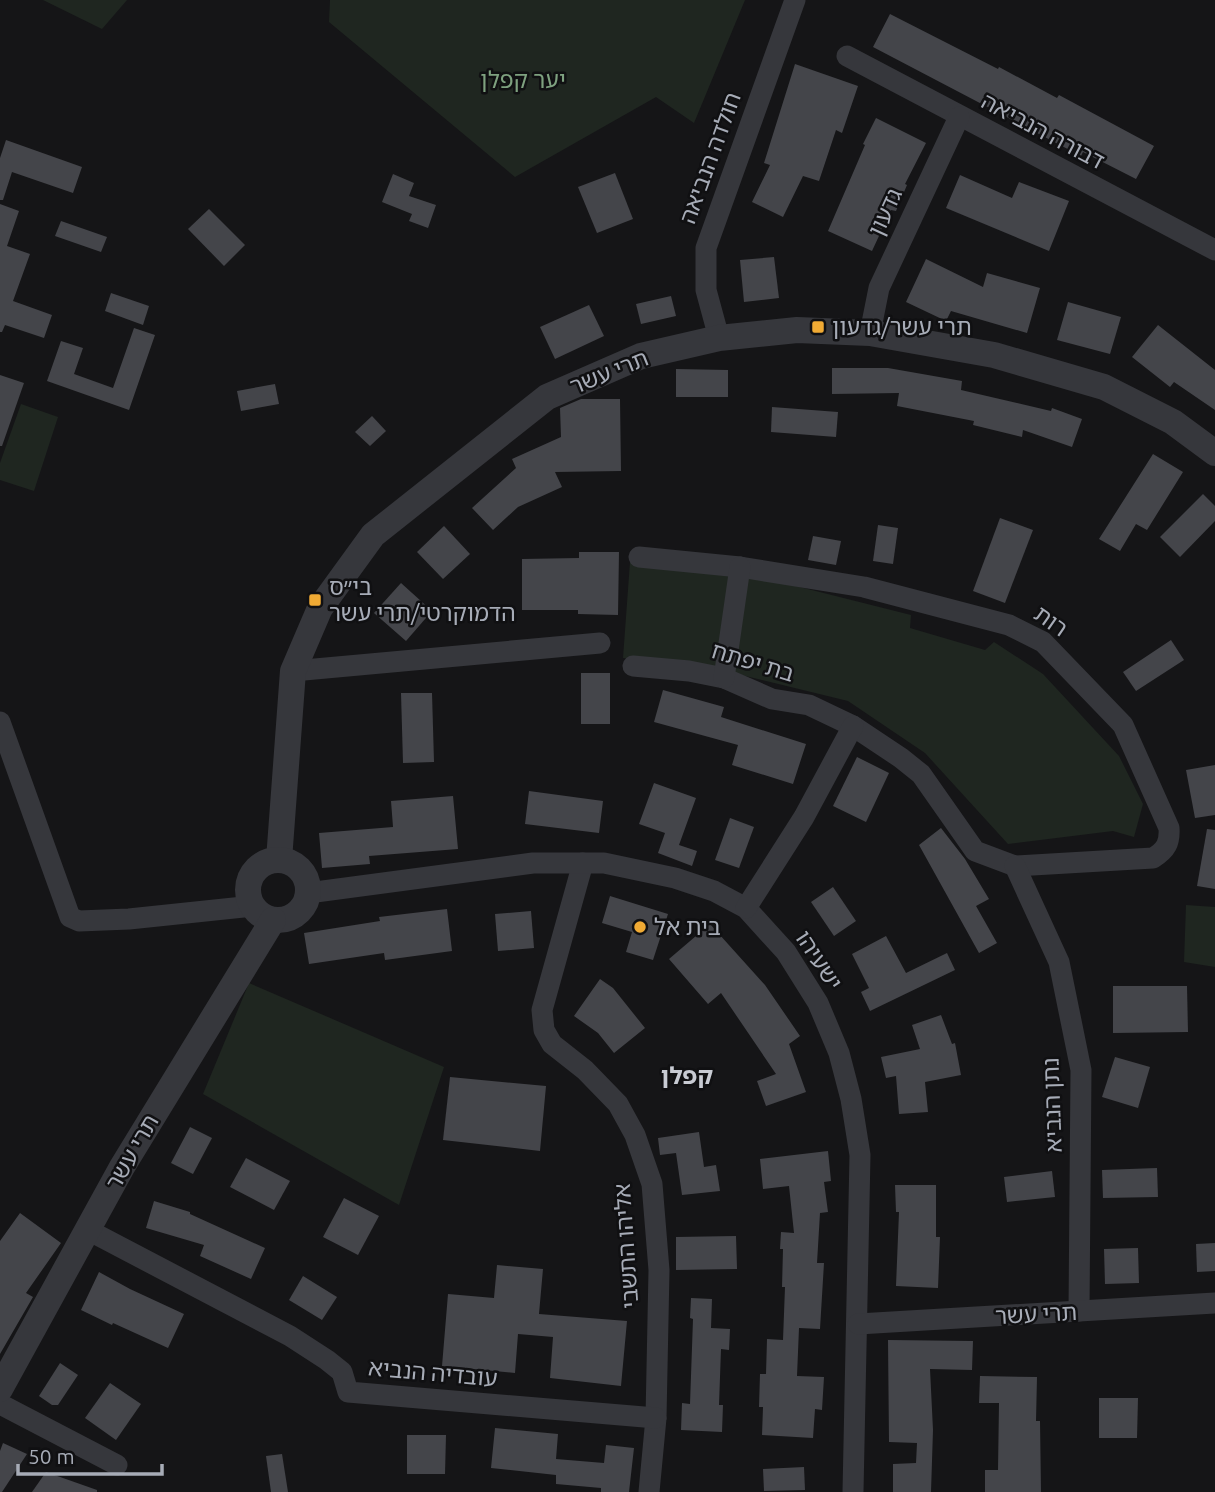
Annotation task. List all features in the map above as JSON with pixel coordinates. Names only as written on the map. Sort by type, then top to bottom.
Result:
[{"type":"street","name":"חולדה הנביאה","points":[[719,338],[706,290],[706,248],[795,0]]},
{"type":"street","name":"דבורה הנביאה","points":[[847,56],[1215,250]]},
{"type":"street","name":"גדעון","points":[[870,333],[879,288],[959,117]]},
{"type":"street","name":"תרי עשר","points":[[279,860],[293,671],[320,608],[373,535],[547,397],[640,356],[719,338],[797,330],[870,333],[994,355],[1104,387],[1173,422],[1215,453]]},
{"type":"street","name":"רות","points":[[639,557],[740,567],[864,587],[1009,625],[1042,642],[1123,725],[1169,828],[1169,840],[1163,852],[1153,858],[1015,866]]},
{"type":"street","points":[[724,678],[740,567]]},
{"type":"street","points":[[293,671],[600,643]]},
{"type":"street","name":"בת יפתח","points":[[633,666],[689,671],[724,678],[772,699],[809,705],[853,726],[921,774],[975,852],[1015,866]]},
{"type":"street","points":[[0,722],[70,917],[79,920],[129,919],[263,913],[283,920],[301,909],[308,893],[303,873],[296,866],[279,860],[259,867],[253,874],[249,895],[263,913]]},
{"type":"street","points":[[746,908],[804,817],[853,726]]},
{"type":"street","name":"ישעיהו","points":[[308,893],[533,863],[604,863],[675,878],[715,891],[746,908],[786,952],[818,1003],[839,1053],[851,1099],[860,1155],[853,1492]]},
{"type":"street","name":"אליהו התשבי","points":[[583,863],[542,1010],[544,1030],[552,1044],[585,1070],[618,1104],[635,1135],[652,1184],[659,1270],[656,1418],[649,1492]]},
{"type":"street","name":"נתן הנביא","points":[[1015,866],[1059,962],[1081,1070],[1079,1311]]},
{"type":"street","name":"תרי עשר","points":[[0,1389],[263,913]]},
{"type":"street","name":"עובדיה הנביא","points":[[89,1230],[300,1342],[342,1372],[348,1392],[656,1418]]},
{"type":"street","name":"תרי עשר","points":[[858,1324],[1215,1303]]},
{"type":"street","points":[[0,1404],[117,1465]]},
{"type":"green space","points":[[43,0],[127,0],[102,29]]},
{"type":"green space","name":"יער קפלן","points":[[330,0],[745,0],[694,123],[656,97],[515,177],[329,22]]},
{"type":"green space","points":[[21,404],[58,417],[34,491],[0,480],[0,463]]},
{"type":"green space","points":[[630,562],[776,581],[911,615],[910,628],[985,650],[994,642],[1043,674],[1119,756],[1143,804],[1134,837],[1113,831],[1008,844],[925,753],[848,701],[733,673],[623,658]]},
{"type":"green space","points":[[1186,905],[1215,907],[1215,967],[1184,962]]},
{"type":"green space","points":[[249,983],[444,1067],[399,1205],[203,1094]]},
{"type":"building","points":[[890,14],[1057,98],[1059,95],[1154,146],[1136,179],[1083,152],[1081,156],[873,47]]},
{"type":"building","points":[[795,64],[858,86],[842,133],[836,130],[819,181],[803,176],[783,217],[752,202],[770,165],[764,163]]},
{"type":"building","points":[[876,118],[926,143],[905,184],[907,185],[896,211],[891,210],[872,251],[828,231]]},
{"type":"building","points":[[6,140],[82,167],[73,193],[12,172],[3,200],[0,200],[0,158]]},
{"type":"building","points":[[615,173],[633,219],[597,233],[578,187]]},
{"type":"building","points":[[393,174],[414,183],[409,196],[436,205],[428,228],[409,221],[412,214],[382,202]]},
{"type":"building","points":[[960,175],[1012,198],[1019,182],[1069,201],[1049,251],[946,208]]},
{"type":"building","points":[[0,204],[19,211],[7,246],[30,254],[13,301],[52,315],[44,338],[5,325],[0,332]]},
{"type":"building","points":[[209,209],[245,245],[224,266],[188,229]]},
{"type":"building","points":[[61,221],[107,237],[101,252],[55,236]]},
{"type":"building","points":[[774,257],[779,298],[744,302],[740,260]]},
{"type":"building","points":[[926,259],[983,287],[987,273],[1040,288],[1027,333],[951,311],[946,321],[906,302]]},
{"type":"building","points":[[111,293],[149,306],[143,325],[105,311]]},
{"type":"building","points":[[671,296],[676,316],[641,324],[636,304]]},
{"type":"building","points":[[1068,302],[1121,317],[1110,354],[1057,340]]},
{"type":"building","points":[[589,305],[604,336],[555,359],[540,327]]},
{"type":"building","points":[[1158,325],[1215,370],[1215,410],[1174,382],[1170,387],[1132,357]]},
{"type":"building","points":[[134,328],[155,335],[129,410],[47,381],[61,341],[83,348],[74,374],[113,388]]},
{"type":"building","points":[[832,368],[888,368],[962,381],[961,390],[1051,411],[1052,408],[1082,419],[1072,447],[1023,430],[1022,437],[973,425],[974,421],[897,406],[899,393],[832,394]]},
{"type":"building","points":[[676,369],[728,370],[728,397],[676,397]]},
{"type":"building","points":[[0,375],[24,383],[2,446],[0,446]]},
{"type":"building","points":[[275,384],[279,404],[241,411],[237,391]]},
{"type":"building","points":[[581,399],[620,399],[621,471],[555,472],[562,487],[518,507],[493,530],[472,508],[516,468],[512,459],[561,437],[560,408]]},
{"type":"building","points":[[772,407],[838,412],[836,437],[771,432]]},
{"type":"building","points":[[372,416],[386,431],[370,446],[355,432]]},
{"type":"building","points":[[1153,454],[1183,472],[1147,530],[1136,524],[1120,551],[1099,539]]},
{"type":"building","points":[[1203,494],[1215,506],[1215,521],[1180,557],[1160,537]]},
{"type":"building","points":[[1000,518],[1033,530],[1005,603],[973,591]]},
{"type":"building","points":[[878,525],[898,528],[893,564],[873,561]]},
{"type":"building","points":[[444,526],[470,554],[443,579],[417,552]]},
{"type":"building","points":[[813,536],[841,541],[836,565],[808,560]]},
{"type":"building","points":[[579,552],[619,552],[618,615],[578,614],[578,610],[522,610],[522,559],[579,558]]},
{"type":"building","points":[[401,583],[432,611],[406,641],[374,613]]},
{"type":"building","points":[[1171,640],[1184,660],[1136,691],[1123,672]]},
{"type":"building","points":[[581,673],[610,673],[610,724],[581,724]]},
{"type":"building","points":[[663,690],[724,707],[721,717],[806,744],[793,784],[732,765],[738,745],[654,722]]},
{"type":"building","points":[[401,693],[432,693],[434,762],[403,763]]},
{"type":"building","points":[[857,757],[889,773],[866,822],[833,806]]},
{"type":"building","points":[[1215,765],[1215,815],[1195,818],[1186,770]]},
{"type":"building","points":[[654,783],[696,798],[679,845],[697,851],[692,866],[658,853],[665,833],[639,824]]},
{"type":"building","points":[[529,791],[603,801],[599,833],[525,824]]},
{"type":"building","points":[[453,796],[458,849],[369,856],[370,864],[322,868],[319,833],[393,827],[391,801]]},
{"type":"building","points":[[730,818],[754,827],[739,868],[715,860]]},
{"type":"building","points":[[941,828],[965,859],[989,899],[976,906],[997,943],[979,953],[919,845]]},
{"type":"building","points":[[1207,829],[1215,830],[1215,889],[1197,886]]},
{"type":"building","points":[[833,887],[856,921],[834,936],[811,902]]},
{"type":"building","name":"בית אל","points":[[610,896],[668,914],[653,960],[626,952],[632,932],[602,923]]},
{"type":"building","points":[[447,909],[452,951],[385,960],[384,953],[309,964],[304,933],[380,921],[379,917]]},
{"type":"building","points":[[531,911],[534,948],[498,951],[495,914]]},
{"type":"building","points":[[710,924],[765,985],[800,1036],[789,1044],[806,1092],[766,1106],[757,1081],[776,1074],[721,993],[708,1004],[669,959]]},
{"type":"building","points":[[886,936],[906,973],[947,953],[955,970],[870,1011],[861,992],[869,988],[852,954]]},
{"type":"building","points":[[600,979],[613,988],[645,1028],[614,1053],[598,1033],[574,1016]]},
{"type":"building","points":[[1113,986],[1187,986],[1188,1032],[1113,1033]]},
{"type":"building","points":[[941,1015],[952,1044],[955,1043],[961,1075],[925,1082],[928,1112],[899,1114],[896,1076],[886,1078],[881,1057],[920,1049],[912,1025]]},
{"type":"building","points":[[1115,1057],[1150,1067],[1138,1108],[1102,1097]]},
{"type":"building","points":[[450,1077],[546,1086],[540,1151],[443,1140]]},
{"type":"building","points":[[190,1127],[212,1138],[193,1174],[171,1163]]},
{"type":"building","points":[[699,1132],[704,1167],[716,1165],[720,1191],[682,1195],[676,1153],[660,1155],[658,1138]]},
{"type":"building","points":[[828,1151],[831,1181],[824,1182],[828,1212],[820,1213],[817,1263],[824,1263],[820,1329],[799,1328],[797,1376],[824,1377],[822,1410],[815,1409],[813,1438],[762,1435],[760,1374],[766,1374],[767,1339],[783,1340],[785,1287],[782,1287],[781,1232],[794,1233],[789,1186],[763,1189],[760,1159]]},
{"type":"building","points":[[246,1158],[290,1181],[274,1210],[230,1187]]},
{"type":"building","points":[[1157,1168],[1158,1197],[1103,1198],[1102,1170]]},
{"type":"building","points":[[1052,1171],[1055,1197],[1007,1202],[1004,1177]]},
{"type":"building","points":[[895,1185],[936,1185],[936,1237],[940,1237],[938,1288],[896,1286],[899,1212],[896,1212]]},
{"type":"building","points":[[344,1198],[379,1216],[358,1255],[323,1237]]},
{"type":"building","points":[[154,1201],[190,1212],[265,1248],[251,1279],[200,1256],[204,1245],[146,1228]]},
{"type":"building","points":[[20,1213],[61,1243],[26,1293],[33,1297],[0,1354],[0,1241]]},
{"type":"building","points":[[736,1236],[737,1269],[676,1270],[676,1237]]},
{"type":"building","points":[[1215,1243],[1215,1271],[1197,1272],[1196,1244]]},
{"type":"building","points":[[1138,1248],[1139,1283],[1105,1284],[1104,1249]]},
{"type":"building","points":[[497,1265],[543,1269],[539,1314],[627,1321],[621,1386],[550,1378],[553,1337],[518,1334],[515,1373],[442,1366],[448,1294],[494,1298]]},
{"type":"building","points":[[99,1272],[184,1314],[168,1348],[81,1310]]},
{"type":"building","points":[[303,1276],[337,1297],[322,1320],[289,1300]]},
{"type":"building","points":[[691,1298],[712,1299],[711,1328],[730,1329],[729,1350],[721,1349],[719,1405],[723,1405],[722,1432],[681,1430],[682,1403],[690,1404],[693,1319],[690,1318]]},
{"type":"building","points":[[888,1340],[973,1341],[972,1370],[930,1369],[933,1430],[931,1492],[893,1492],[893,1464],[916,1463],[917,1443],[889,1442]]},
{"type":"building","points":[[60,1363],[78,1375],[58,1405],[52,1405],[39,1396]]},
{"type":"building","points":[[980,1376],[1037,1377],[1036,1421],[1040,1421],[1041,1492],[985,1492],[985,1470],[998,1470],[999,1403],[979,1403]]},
{"type":"building","points":[[110,1383],[141,1404],[116,1440],[85,1418]]},
{"type":"building","points":[[1099,1398],[1138,1398],[1137,1438],[1099,1438]]},
{"type":"building","points":[[495,1428],[558,1434],[556,1459],[604,1463],[606,1445],[634,1448],[629,1492],[601,1492],[601,1488],[556,1484],[556,1475],[491,1468]]},
{"type":"building","points":[[407,1435],[446,1435],[445,1474],[407,1474]]},
{"type":"building","points":[[3,1443],[27,1454],[0,1492],[0,1451]]},
{"type":"building","points":[[282,1454],[288,1492],[271,1492],[266,1456]]},
{"type":"building","points":[[804,1467],[805,1490],[764,1491],[763,1469]]},
{"type":"building","points":[[46,1472],[97,1490],[97,1492],[32,1492]]},
{"type":"place","name":"תרי עשר/גדעון","points":[[818,327]]},
{"type":"place","name":"בי״ס הדמוקרטי/תרי עשר","points":[[315,600]]},
{"type":"place","name":"בית אל","points":[[640,927]]},
{"type":"district","name":"קפלן","points":[[687,1076]]}]
